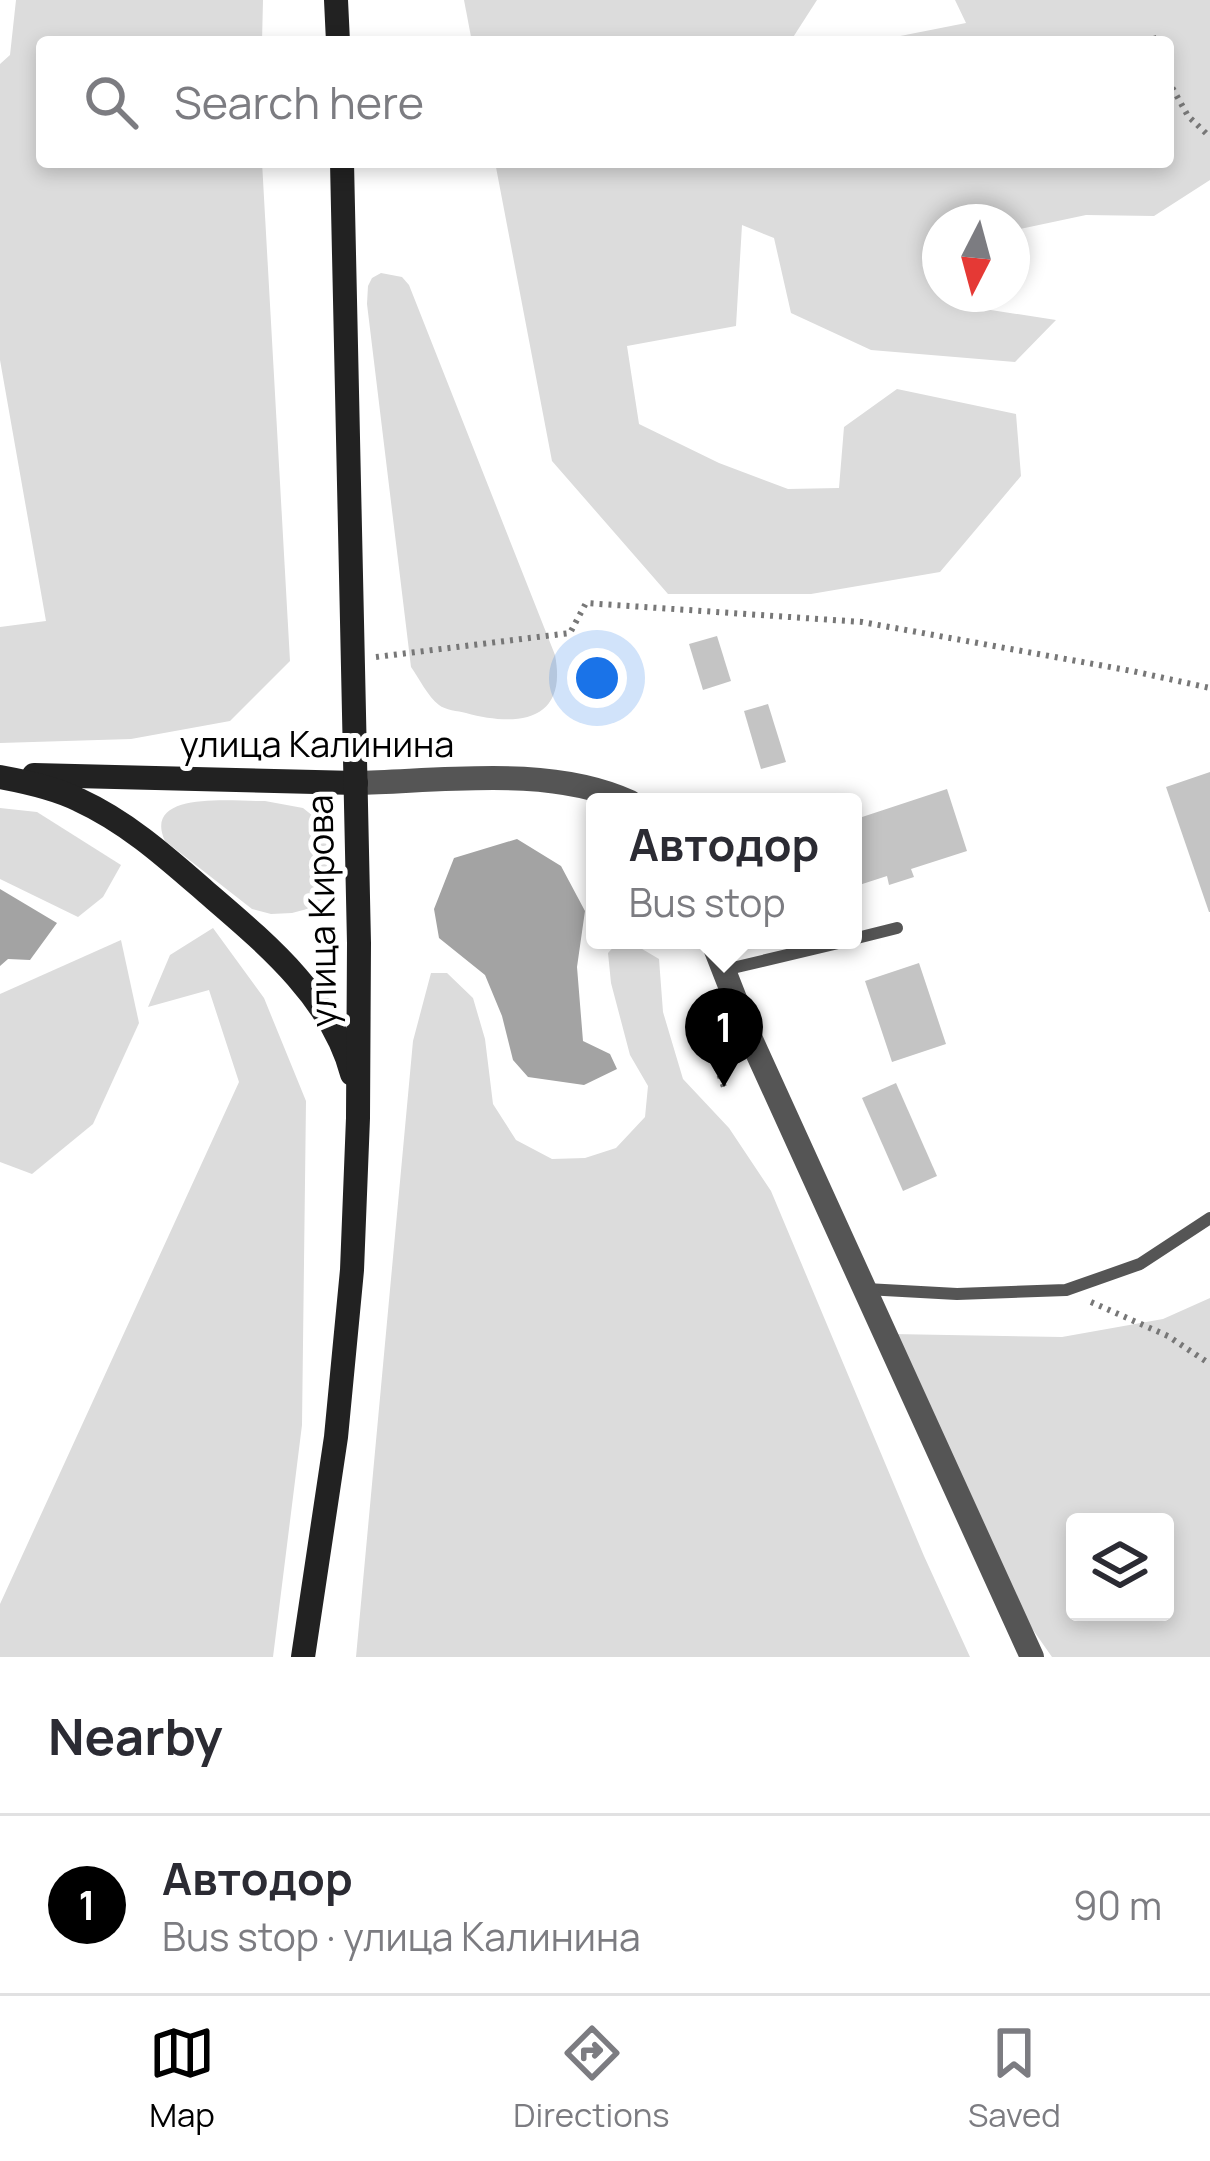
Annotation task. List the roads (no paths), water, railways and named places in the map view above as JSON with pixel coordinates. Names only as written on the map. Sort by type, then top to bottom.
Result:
[{"type":"main road","points":[[336,0],[338,36]]},
{"type":"main road","name":"улица Кирова","points":[[304,1657],[335,1437],[352,1270],[358,1118],[342,168]]},
{"type":"main road","points":[[0,776],[78,799],[116,820],[249,928],[304,987],[340,1040],[356,1091],[358,1118]]},
{"type":"main road","name":"улица Калинина","points":[[0,776],[356,783]]},
{"type":"street","name":"улица Калинина","points":[[356,783],[521,778],[603,793]]},
{"type":"street","points":[[715,949],[750,1037],[1032,1657]]},
{"type":"lane","points":[[862,937],[897,928]]},
{"type":"lane","points":[[723,970],[813,949]]},
{"type":"lane","points":[[866,1289],[957,1294],[1066,1290],[1140,1264],[1210,1218]]},
{"type":"place","name":"Автодор","points":[[724,1087]]}]
